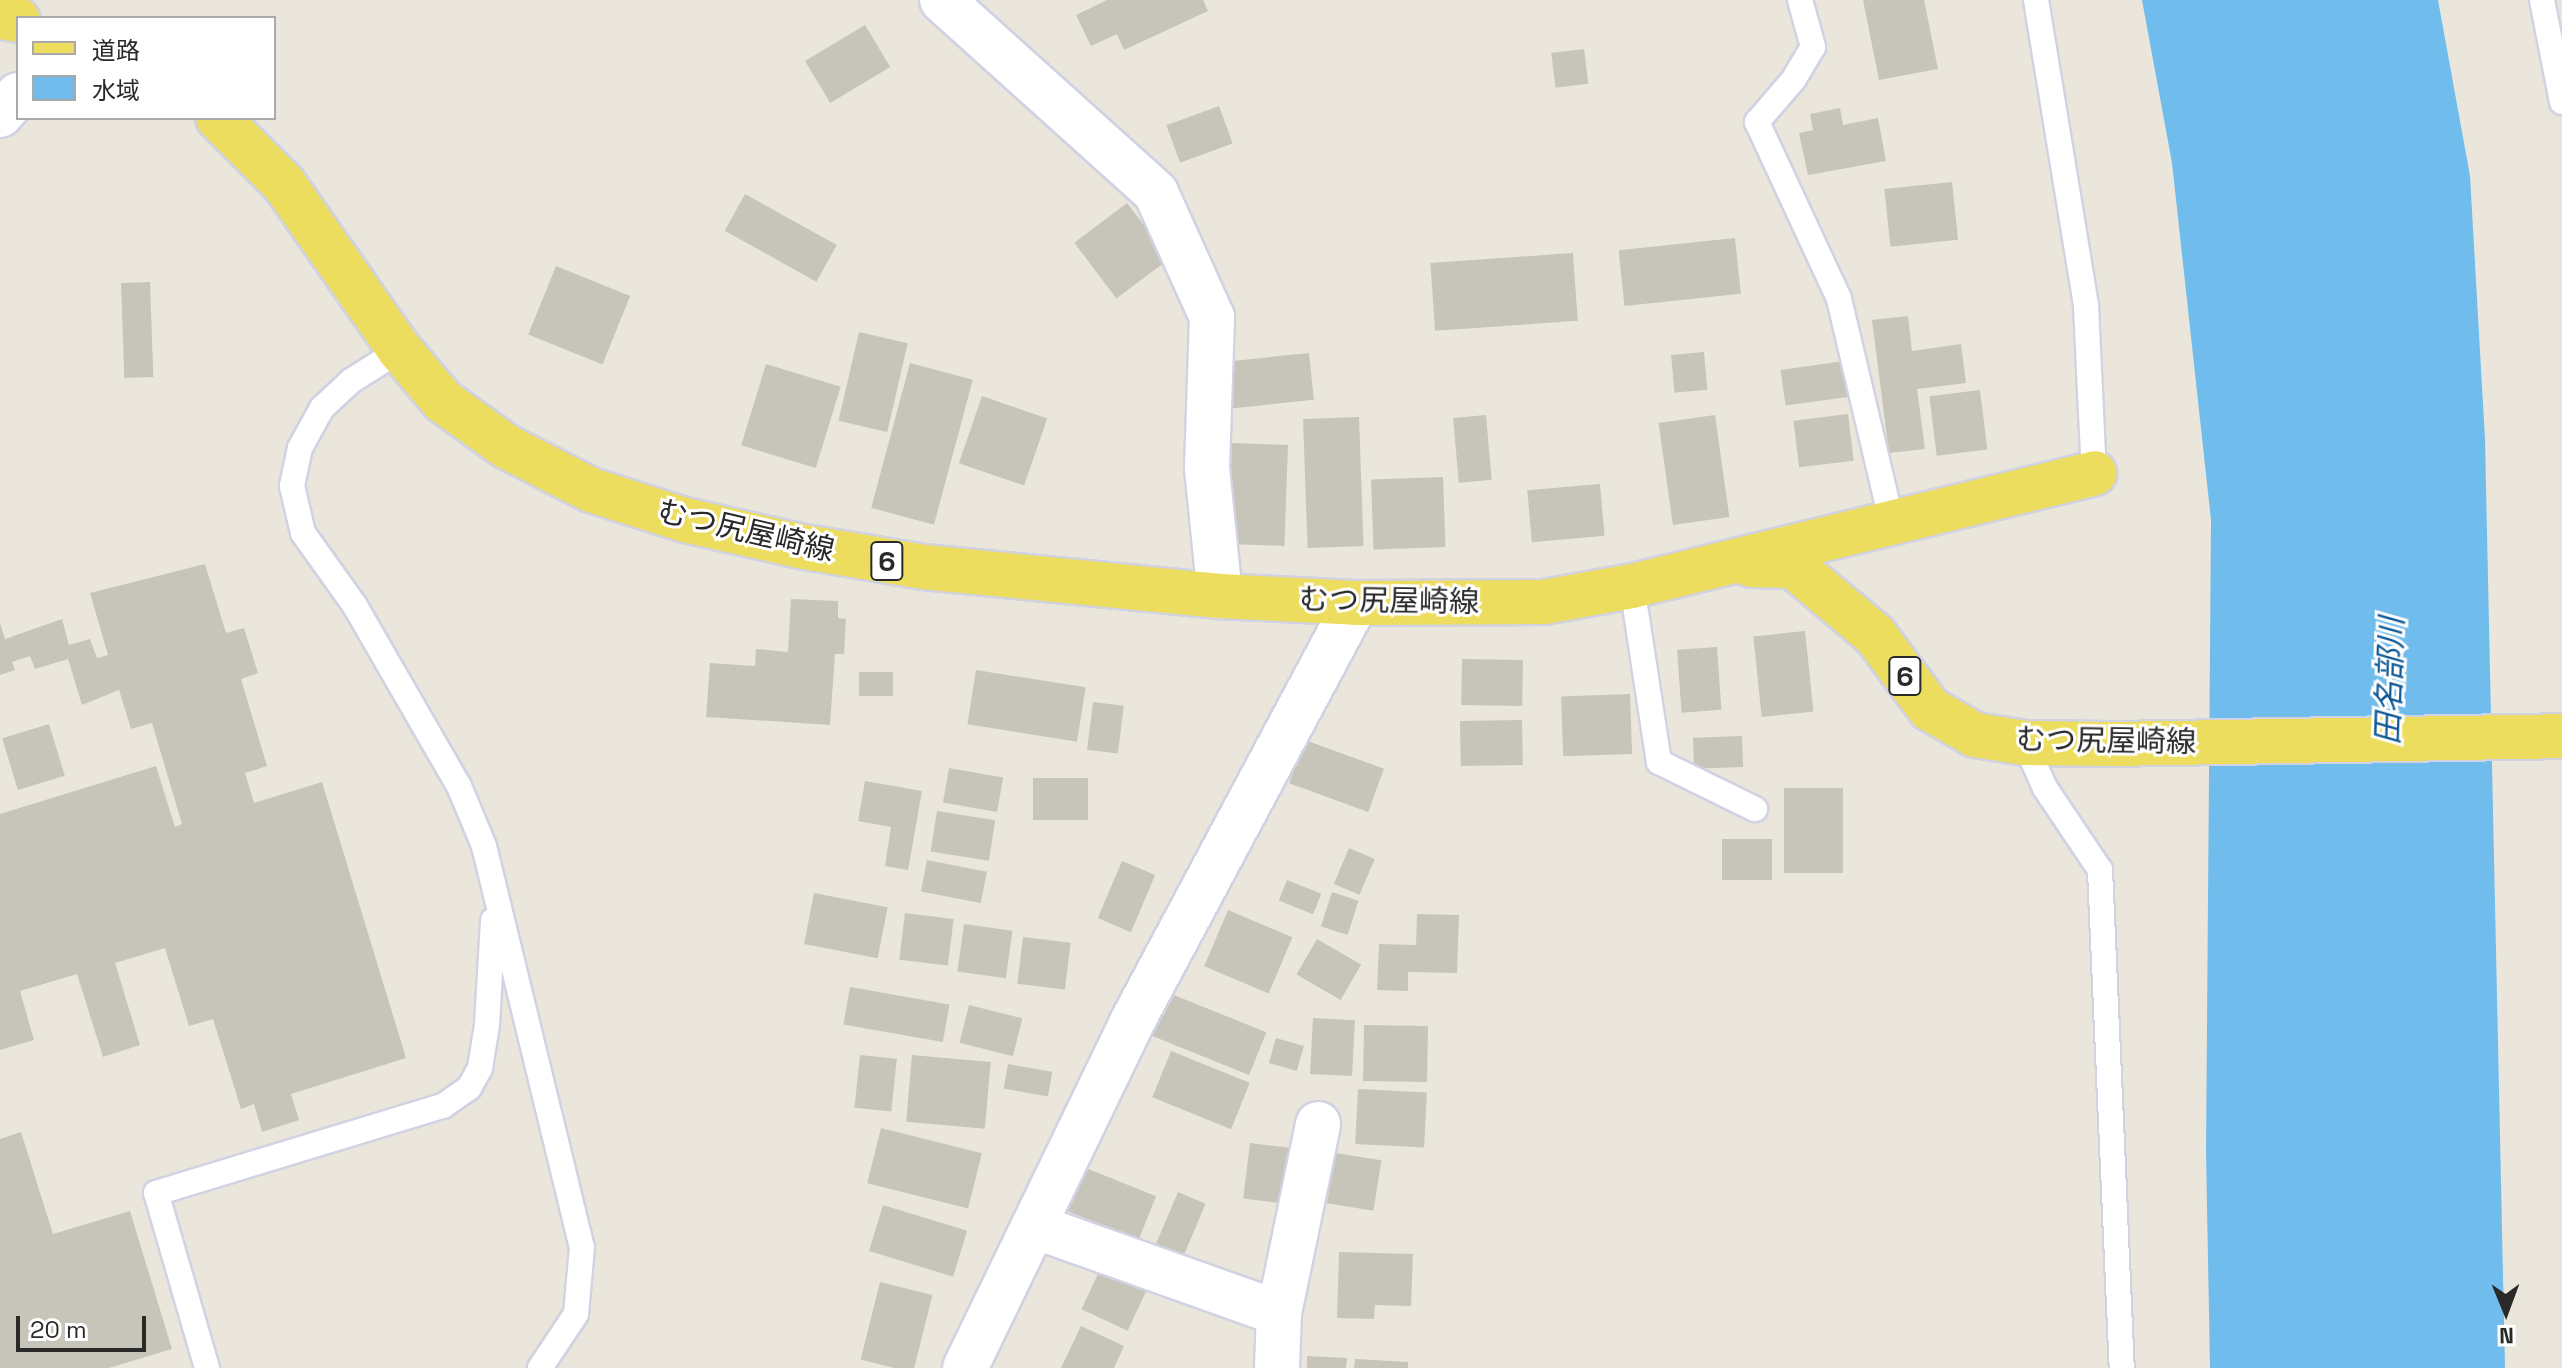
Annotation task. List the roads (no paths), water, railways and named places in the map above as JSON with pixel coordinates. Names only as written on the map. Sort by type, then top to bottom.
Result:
[{"type":"main road","name":"むつ尻屋崎線","points":[[220,120],[284,184],[400,350],[443,401],[507,447],[591,490],[685,520],[924,567],[1220,596],[1356,603],[1544,602],[1632,586],[2094,473]]},
{"type":"main road","name":"むつ尻屋崎線","points":[[1720,564],[1793,566],[1875,635],[1930,709],[1975,735],[2025,743],[2112,744],[2562,736]]},
{"type":"street","points":[[942,0],[1156,193],[1212,317],[1207,468],[1220,596]]},
{"type":"street","points":[[0,115],[16,97]]},
{"type":"street","points":[[965,1368],[1131,1024],[1356,603]]},
{"type":"street","points":[[1277,1368],[1279,1313],[1318,1124]]},
{"type":"street","points":[[1034,1226],[1279,1313]]},
{"type":"lane","points":[[1800,0],[1813,47],[1794,79],[1757,122],[1839,299],[1892,523]]},
{"type":"lane","points":[[2036,0],[2086,306],[2094,473]]},
{"type":"lane","points":[[2542,0],[2562,102]]},
{"type":"lane","points":[[400,350],[351,381],[322,408],[300,448],[292,486],[303,533],[355,606],[459,786],[484,846],[582,1247],[576,1314],[540,1368]]},
{"type":"lane","points":[[1632,586],[1659,762],[1755,809]]},
{"type":"lane","points":[[2025,743],[2045,788],[2100,870],[2122,1368]]},
{"type":"lane","points":[[207,1368],[156,1193],[443,1106],[469,1088],[480,1068],[487,1025],[495,897]]},
{"type":"water","name":"田名部川","points":[[2142,0],[2438,0],[2470,176],[2485,439],[2505,1368],[2210,1368],[2206,1152],[2211,520],[2172,163]]}]
